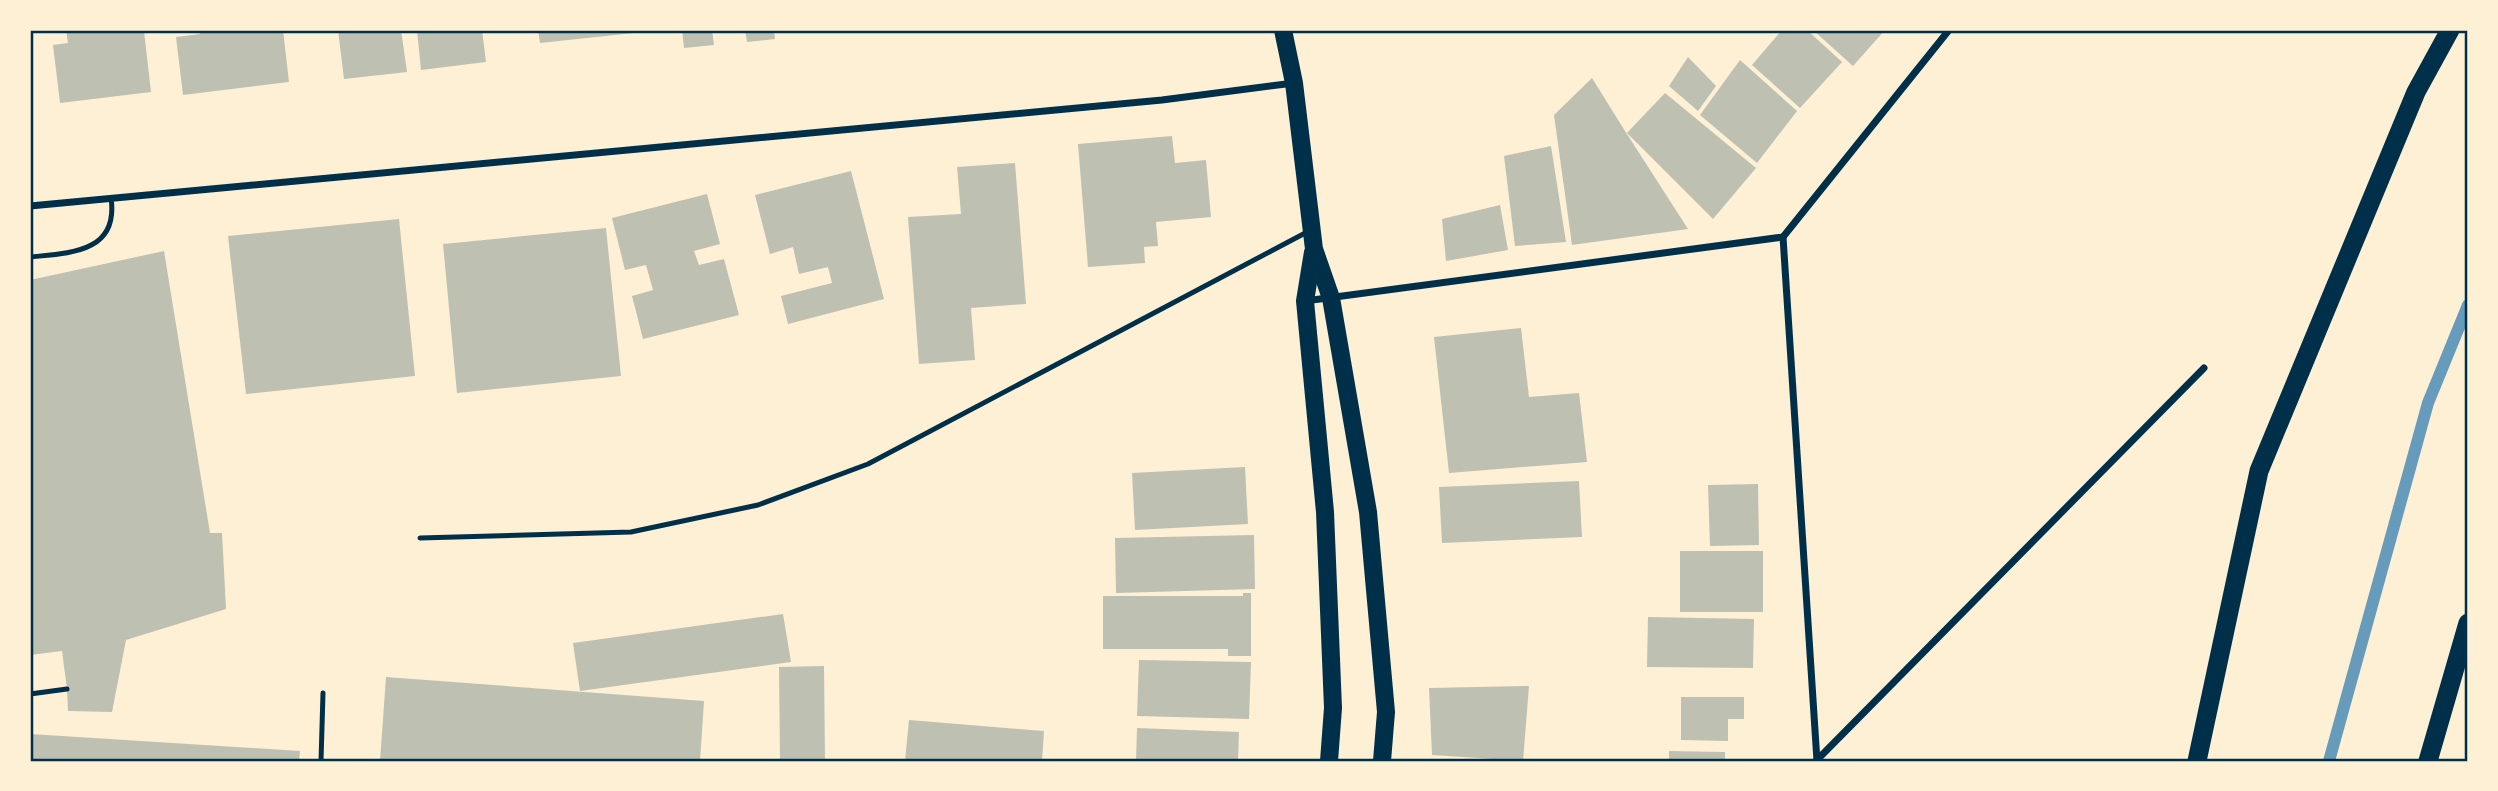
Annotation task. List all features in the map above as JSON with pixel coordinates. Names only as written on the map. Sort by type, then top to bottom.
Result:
[{"type":"highway","points":[[2197,761],[2259,471],[2416,92],[2449,30]]},
{"type":"highway","points":[[2428,761],[2468,623]]},
{"type":"main road","points":[[1283,30],[1294,83],[1314,249],[1331,298],[1368,512],[1386,712],[1382,761]]},
{"type":"main road","points":[[1314,249],[1305,301],[1325,512],[1333,708],[1329,761]]},
{"type":"street","points":[[1817,760],[1783,237],[1948,30]]},
{"type":"street","points":[[30,206],[1148,101],[1294,83]]},
{"type":"street","points":[[1305,301],[1783,237]]},
{"type":"street","points":[[1817,760],[2204,368]]},
{"type":"lane","points":[[30,257],[76,252],[97,242],[110,222],[113,210],[111,198]]},
{"type":"lane","points":[[420,538],[631,532],[758,505],[868,464],[1311,229]]},
{"type":"lane","points":[[30,694],[67,689]]},
{"type":"lane","points":[[321,761],[323,693]]},
{"type":"building","points":[[66,30],[126,30],[126,33],[144,31],[151,92],[60,103],[53,45],[68,43]]},
{"type":"building","points":[[199,30],[283,30],[289,82],[183,95],[176,37],[200,34]]},
{"type":"building","points":[[338,30],[401,30],[407,72],[344,79]]},
{"type":"building","points":[[417,30],[482,30],[486,62],[421,70]]},
{"type":"building","points":[[538,30],[643,30],[643,32],[540,43]]},
{"type":"building","points":[[682,30],[712,30],[714,45],[684,48]]},
{"type":"building","points":[[745,30],[774,30],[775,39],[747,42]]},
{"type":"building","points":[[1782,30],[1807,30],[1842,62],[1800,108],[1752,65]]},
{"type":"building","points":[[1813,30],[1885,30],[1853,66]]},
{"type":"building","points":[[1688,57],[1716,86],[1698,111],[1669,86]]},
{"type":"building","points":[[1740,60],[1797,111],[1757,163],[1700,115]]},
{"type":"building","points":[[1592,78],[1688,229],[1572,245],[1554,115]]},
{"type":"building","points":[[1665,93],[1756,168],[1713,219],[1627,133]]},
{"type":"building","points":[[1172,136],[1175,163],[1206,160],[1211,217],[1156,222],[1158,246],[1144,247],[1145,263],[1088,267],[1078,144]]},
{"type":"building","points":[[1551,146],[1566,242],[1515,246],[1504,156]]},
{"type":"building","points":[[1015,163],[1026,304],[971,308],[975,360],[919,364],[908,217],[961,214],[957,167]]},
{"type":"building","points":[[851,171],[884,299],[788,324],[781,296],[832,283],[828,267],[799,274],[793,247],[770,254],[755,195]]},
{"type":"building","points":[[707,194],[720,244],[694,251],[699,265],[724,259],[739,315],[643,339],[632,296],[653,290],[646,265],[625,270],[612,218]]},
{"type":"building","points":[[1500,205],[1508,250],[1446,261],[1442,219]]},
{"type":"building","points":[[399,219],[415,376],[246,394],[228,236]]},
{"type":"building","points":[[606,228],[621,376],[457,393],[443,244]]},
{"type":"building","points":[[164,251],[210,533],[222,533],[226,609],[126,640],[112,712],[68,711],[62,651],[30,655],[30,280]]},
{"type":"building","points":[[1521,328],[1529,397],[1579,393],[1587,462],[1449,473],[1434,337]]},
{"type":"building","points":[[1245,467],[1248,524],[1135,530],[1132,473]]},
{"type":"building","points":[[1579,481],[1582,537],[1442,543],[1439,487]]},
{"type":"building","points":[[1758,484],[1759,545],[1710,546],[1708,485]]},
{"type":"building","points":[[1254,535],[1255,589],[1116,593],[1115,538]]},
{"type":"building","points":[[1680,551],[1763,551],[1763,612],[1680,612]]},
{"type":"building","points":[[1243,593],[1251,593],[1251,656],[1228,656],[1228,649],[1103,649],[1103,596],[1243,596]]},
{"type":"building","points":[[783,614],[791,662],[580,691],[573,643]]},
{"type":"building","points":[[1648,617],[1754,619],[1753,668],[1647,667]]},
{"type":"building","points":[[1139,660],[1251,662],[1249,719],[1137,716]]},
{"type":"building","points":[[824,666],[825,761],[780,761],[779,667]]},
{"type":"building","points":[[386,677],[704,701],[700,761],[380,761]]},
{"type":"building","points":[[1529,686],[1523,761],[1432,755],[1429,688]]},
{"type":"building","points":[[1681,697],[1744,697],[1744,719],[1728,719],[1728,741],[1681,740]]},
{"type":"building","points":[[909,720],[1044,731],[1042,761],[905,761]]},
{"type":"building","points":[[1137,728],[1239,732],[1238,761],[1136,761]]},
{"type":"building","points":[[30,734],[300,751],[299,761],[30,761]]},
{"type":"building","points":[[1669,751],[1725,752],[1725,761],[1669,761]]},
{"type":"waterway","points":[[2329,761],[2428,403],[2468,305]]}]
